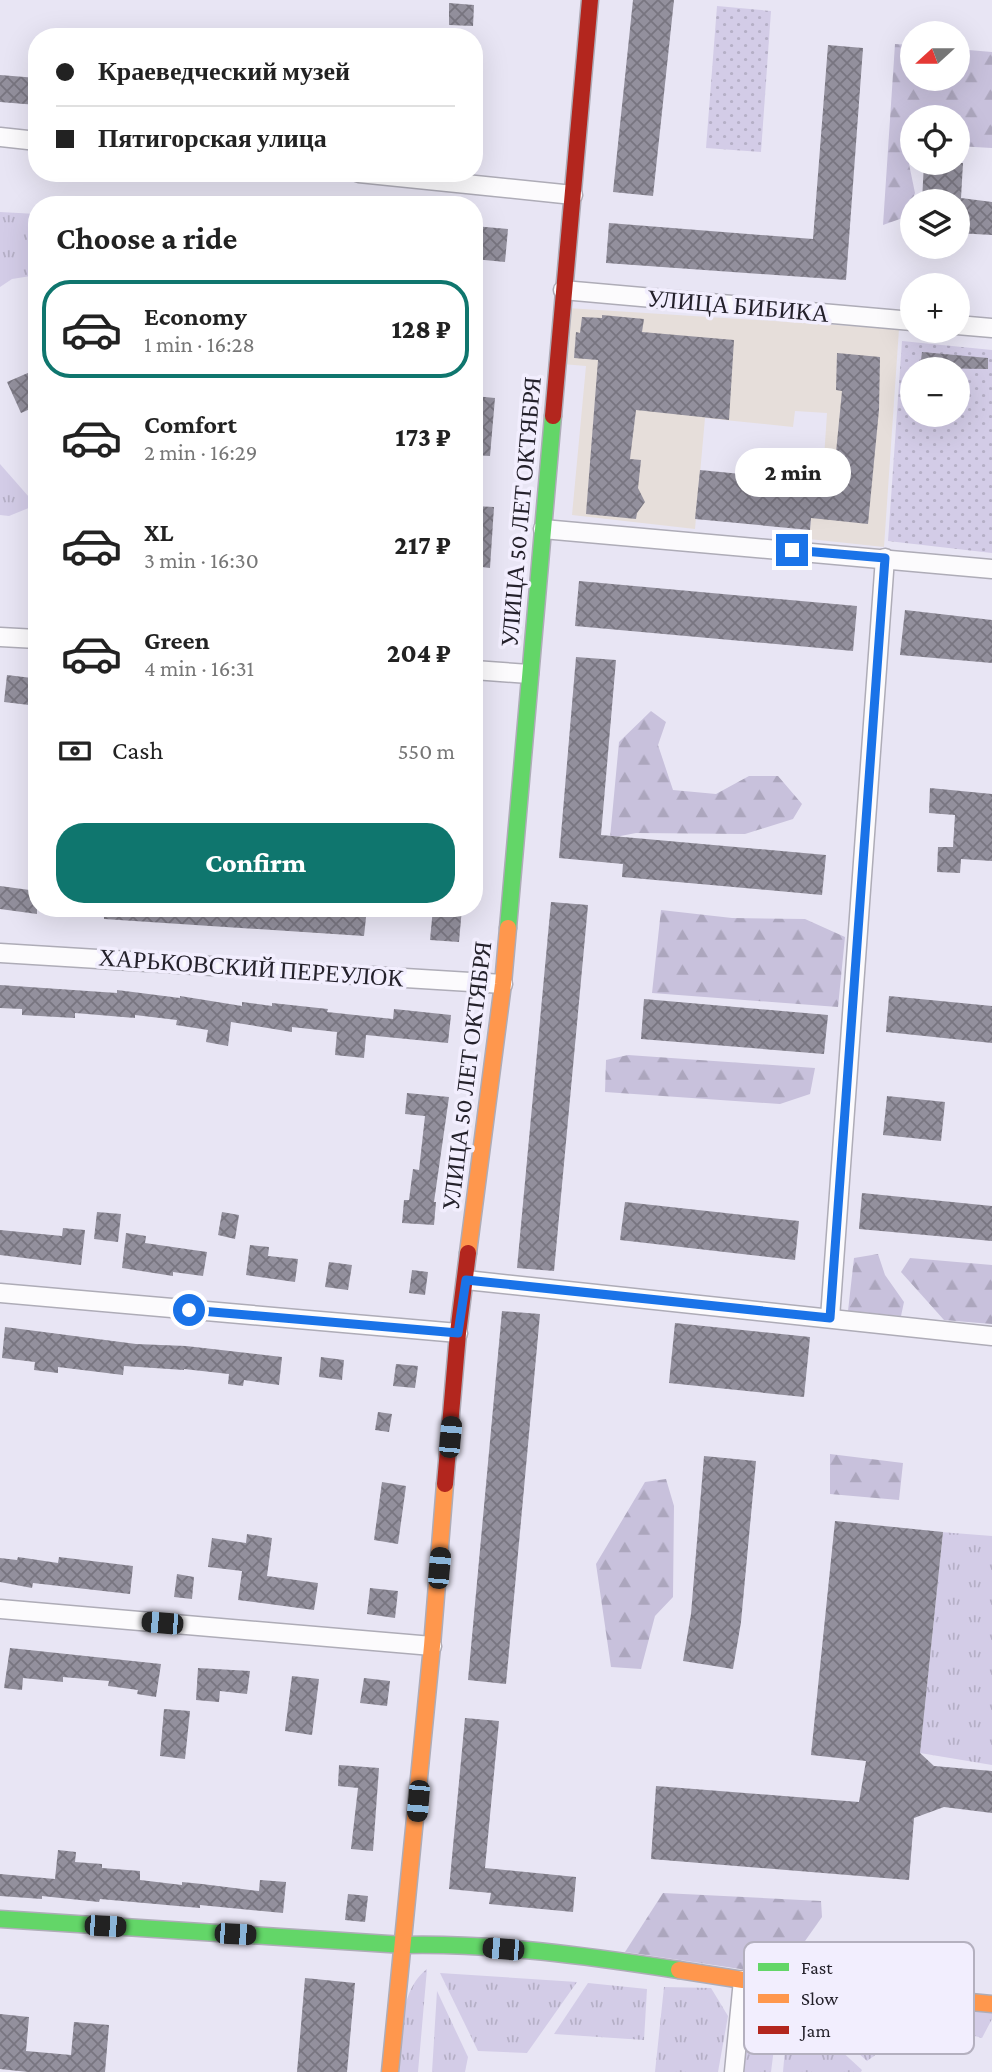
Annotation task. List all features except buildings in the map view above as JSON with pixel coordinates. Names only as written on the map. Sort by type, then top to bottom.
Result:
[{"type":"main road","name":"УЛИЦА 50 ЛЕТ ОКТЯБРЯ","points":[[390,2072],[432,1646],[458,1333],[502,984],[590,0]]},
{"type":"main road","points":[[0,1919],[404,1944],[455,1944],[599,1958],[743,1980]]},
{"type":"main road","points":[[974,2002],[992,2004]]},
{"type":"street","points":[[0,137],[28,140]]},
{"type":"street","points":[[447,182],[573,195]]},
{"type":"street","name":"УЛИЦА БИБИКА","points":[[564,290],[900,320]]},
{"type":"street","points":[[970,326],[992,328]]},
{"type":"street","points":[[543,529],[992,569]]},
{"type":"street","points":[[830,1318],[885,558]]},
{"type":"street","points":[[0,637],[28,639]]},
{"type":"street","points":[[483,671],[530,674]]},
{"type":"street","name":"ХАРЬКОВСКИЙ ПЕРЕУЛОК","points":[[0,953],[502,984]]},
{"type":"street","points":[[466,1280],[992,1335]]},
{"type":"street","points":[[0,1293],[458,1333]]},
{"type":"street","points":[[0,1609],[432,1646]]},
{"type":"street","points":[[734,2072],[743,1980]]},
{"type":"shaded area","points":[[567,308],[899,329],[884,547],[809,539],[811,518],[820,518],[827,413],[795,411],[793,427],[705,418],[695,529],[572,515],[586,366],[562,364]]},
{"type":"green space","points":[[717,6],[771,11],[761,152],[706,148]]},
{"type":"green space","points":[[895,44],[900,44],[900,91],[970,91],[970,50],[992,52],[992,148],[970,147],[970,105],[900,105],[900,175],[911,175],[914,189],[900,189],[900,219],[883,225]]},
{"type":"green space","points":[[0,212],[28,214],[28,276],[12,279],[0,287]]},
{"type":"green space","points":[[902,343],[992,350],[992,553],[888,541],[900,370],[900,427],[970,427],[970,357],[901,357]]},
{"type":"green space","points":[[0,464],[28,496],[28,508],[9,516],[0,515]]},
{"type":"green space","points":[[651,711],[666,722],[658,745],[673,790],[716,794],[749,776],[778,776],[802,804],[793,819],[745,834],[636,833],[610,838],[619,742]]},
{"type":"green space","points":[[661,910],[732,918],[805,919],[845,937],[838,1007],[652,993]]},
{"type":"green space","points":[[628,1055],[815,1068],[810,1094],[780,1104],[605,1092],[606,1060]]},
{"type":"green space","points":[[878,1254],[885,1275],[904,1302],[901,1316],[848,1311],[854,1258]]},
{"type":"green space","points":[[910,1258],[992,1265],[992,1324],[944,1320],[901,1272]]},
{"type":"green space","points":[[830,1454],[903,1463],[899,1500],[830,1494]]},
{"type":"green space","points":[[666,1479],[674,1506],[673,1597],[655,1616],[641,1669],[611,1667],[596,1564],[645,1482]]},
{"type":"green space","points":[[928,1531],[992,1536],[992,1765],[920,1753],[943,1533]]},
{"type":"green space","points":[[663,1893],[821,1901],[822,1917],[804,1942],[744,1942],[744,1970],[625,1952]]},
{"type":"green space","points":[[427,1969],[418,2072],[398,2072],[406,2002],[418,1978]]},
{"type":"green space","points":[[440,1973],[577,1982],[527,2053],[478,2051]]},
{"type":"green space","points":[[588,1983],[647,1989],[644,2040],[554,2034]]},
{"type":"green space","points":[[664,1987],[711,1988],[728,2016],[718,2072],[655,2072]]},
{"type":"green space","points":[[437,1991],[468,2057],[465,2072],[432,2072]]},
{"type":"green space","points":[[974,2011],[992,2013],[992,2019],[982,2038],[974,2036]]},
{"type":"green space","points":[[744,2015],[744,2054],[773,2054],[771,2072],[739,2072]]},
{"type":"green space","points":[[785,2054],[845,2054],[862,2070],[861,2072],[783,2072]]},
{"type":"green space","points":[[859,2054],[877,2054],[867,2061]]},
{"type":"traffic: fast","points":[[508,928],[553,416]]},
{"type":"traffic: fast","points":[[0,1919],[404,1945],[507,1948],[679,1970]]},
{"type":"traffic: slow","points":[[468,1253],[508,928]]},
{"type":"traffic: slow","points":[[390,2072],[432,1646],[445,1484]]},
{"type":"traffic: slow","points":[[679,1970],[744,1980]]},
{"type":"traffic: slow","points":[[974,2002],[992,2004]]},
{"type":"traffic: jam","points":[[553,416],[590,0]]},
{"type":"traffic: jam","points":[[445,1484],[468,1253]]},
{"type":"route","points":[[189,1310],[458,1333],[466,1280],[830,1318],[885,558],[792,550]]}]
